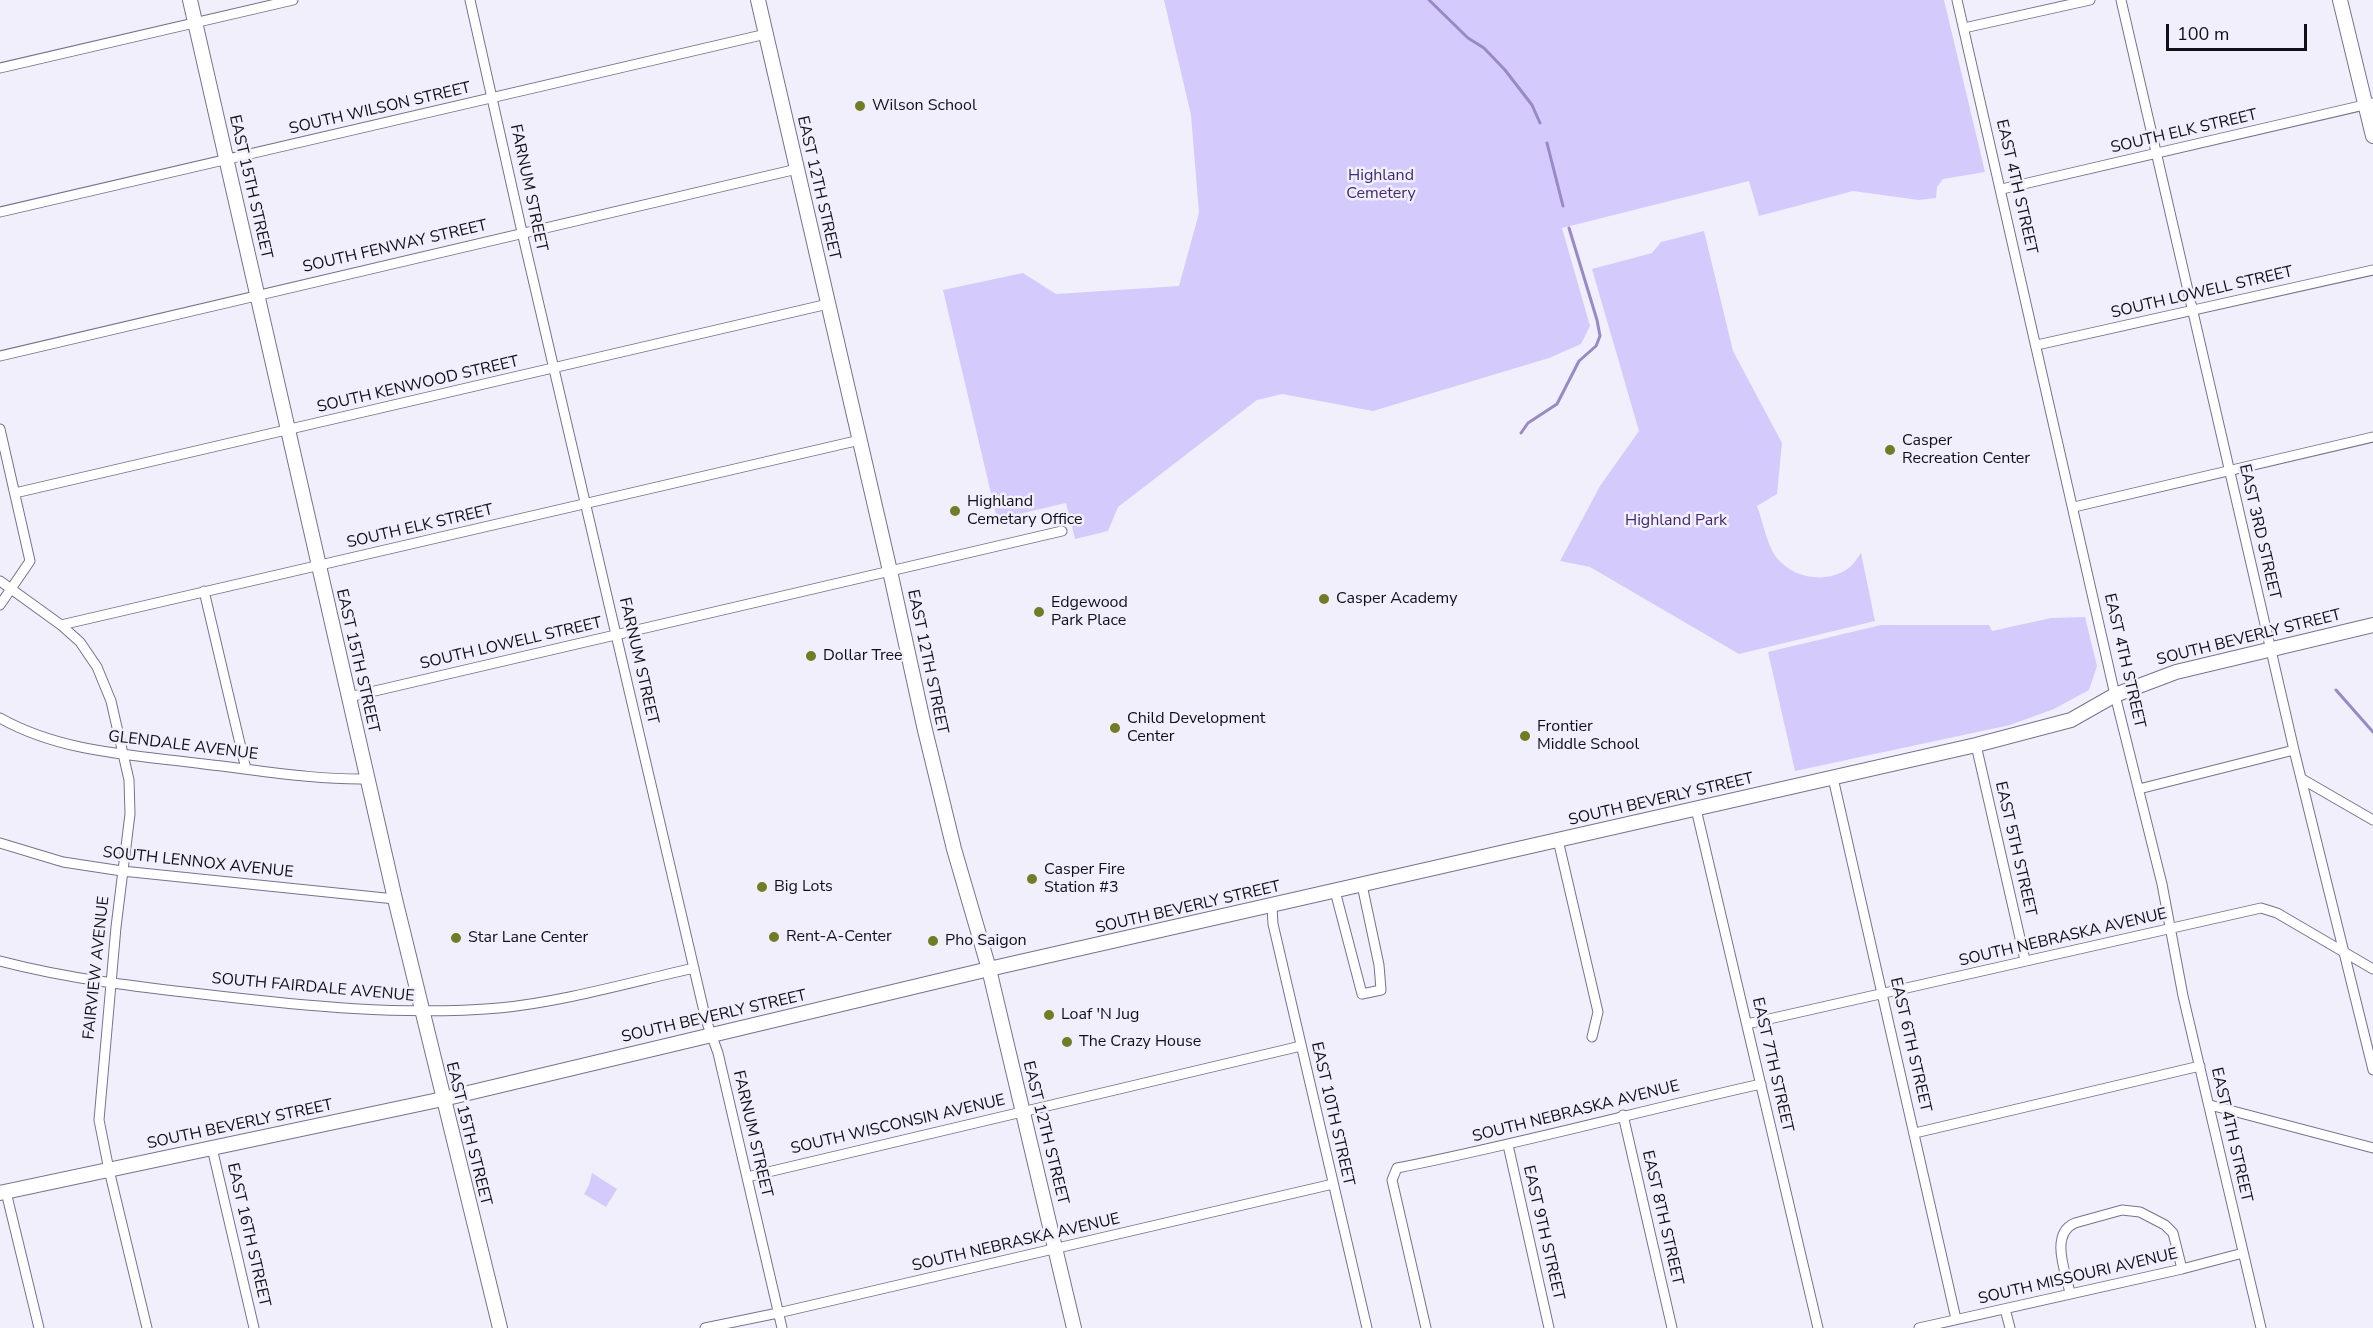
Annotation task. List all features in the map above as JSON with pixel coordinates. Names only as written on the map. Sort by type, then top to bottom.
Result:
[{"type":"main road","name":"EAST 15TH STREET","points":[[190,0],[395,899],[500,1328]]},
{"type":"main road","name":"EAST 12TH STREET","points":[[758,0],[944,808],[989,969],[1074,1328]]},
{"type":"main road","points":[[2340,0],[2369,104],[2373,136]]},
{"type":"main road","name":"SOUTH BEVERLY STREET","points":[[3,1193],[443,1099],[989,969],[1272,907],[1976,745],[2071,720],[2115,695],[2176,672],[2373,625]]},
{"type":"street","points":[[0,68],[293,0]]},
{"type":"street","name":"FARNUM STREET","points":[[470,0],[706,1020],[718,1053],[782,1328]]},
{"type":"street","name":"EAST 4TH STREET","points":[[1958,0],[2260,1328]]},
{"type":"street","points":[[1964,28],[2090,0]]},
{"type":"street","name":"EAST 3RD STREET","points":[[2121,0],[2294,750],[2373,1070]]},
{"type":"street","name":"SOUTH WILSON STREET","points":[[0,212],[766,34]]},
{"type":"street","name":"SOUTH ELK STREET","points":[[2002,189],[2369,104]]},
{"type":"street","name":"SOUTH FENWAY STREET","points":[[0,356],[522,232],[796,170]]},
{"type":"street","name":"SOUTH LOWELL STREET","points":[[2037,345],[2373,270]]},
{"type":"street","name":"SOUTH KENWOOD STREET","points":[[15,493],[828,304]]},
{"type":"street","points":[[0,429],[30,561],[0,605]]},
{"type":"street","points":[[2074,507],[2373,438]]},
{"type":"street","name":"SOUTH ELK STREET","points":[[61,625],[860,440]]},
{"type":"street","name":"SOUTH LOWELL STREET","points":[[349,697],[1062,531]]},
{"type":"street","points":[[0,581],[61,625]]},
{"type":"street","points":[[204,591],[246,769]]},
{"type":"street","name":"FAIRVIEW AVENUE","points":[[61,625],[87,651],[103,677],[124,754],[130,789],[99,1120],[147,1328]]},
{"type":"street","name":"GLENDALE AVENUE","points":[[0,718],[30,733],[74,746],[246,769],[345,779],[368,779]]},
{"type":"street","name":"EAST 5TH STREET","points":[[1976,745],[2025,960]]},
{"type":"street","points":[[2139,789],[2294,750]]},
{"type":"street","name":"EAST 6TH STREET","points":[[1833,778],[1956,1319]]},
{"type":"street","points":[[2301,779],[2373,820]]},
{"type":"street","name":"EAST 7TH STREET","points":[[1696,809],[1818,1328]]},
{"type":"street","points":[[1558,840],[1598,1012],[1592,1037]]},
{"type":"street","name":"SOUTH LENNOX AVENUE","points":[[0,843],[63,862],[122,871],[395,899]]},
{"type":"street","points":[[1335,891],[1362,994],[1381,990],[1379,965],[1362,885]]},
{"type":"street","name":"EAST 10TH STREET","points":[[1272,907],[1273,924],[1367,1328]]},
{"type":"street","name":"SOUTH NEBRASKA AVENUE","points":[[1747,1024],[2252,910],[2269,910],[2373,969]]},
{"type":"street","name":"SOUTH FAIRDALE AVENUE","points":[[0,961],[45,973],[111,983],[388,1012],[501,1008],[584,993],[694,968]]},
{"type":"street","name":"SOUTH WISCONSIN AVENUE","points":[[747,1177],[1301,1046]]},
{"type":"street","points":[[1915,1133],[2200,1066]]},
{"type":"street","name":"SOUTH NEBRASKA AVENUE","points":[[1426,1328],[1392,1180],[1397,1168],[1508,1145],[1761,1083]]},
{"type":"street","points":[[2210,1105],[2373,1148]]},
{"type":"street","name":"EAST 8TH STREET","points":[[1623,1115],[1672,1328]]},
{"type":"street","name":"EAST 9TH STREET","points":[[1508,1145],[1549,1328]]},
{"type":"street","name":"EAST 16TH STREET","points":[[212,1148],[254,1328]]},
{"type":"street","name":"SOUTH NEBRASKA AVENUE","points":[[705,1328],[1333,1184]]},
{"type":"street","points":[[3,1193],[39,1328]]},
{"type":"street","points":[[2070,1293],[2061,1253],[2062,1236],[2075,1223],[2122,1210],[2140,1212],[2164,1225],[2173,1233],[2182,1269]]},
{"type":"street","name":"SOUTH MISSOURI AVENUE","points":[[1919,1328],[2182,1269],[2243,1253]]},
{"type":"street","points":[[2005,1309],[2010,1328]]},
{"type":"green space","name":"Highland Cemetery","points":[[1164,0],[1944,0],[1985,172],[1943,179],[1937,187],[1936,198],[1919,200],[1853,191],[1759,216],[1749,181],[1562,228],[1590,326],[1581,344],[1549,358],[1373,411],[1282,394],[1257,400],[1118,507],[1108,531],[1075,539],[1066,503],[997,519],[943,290],[1023,273],[1056,294],[1179,286],[1199,213],[1191,115]]},
{"type":"green space","name":"Highland Park","points":[[1704,231],[1733,351],[1782,443],[1777,494],[1757,506],[1771,547],[1777,558],[1792,571],[1811,577],[1840,573],[1851,566],[1861,553],[1875,621],[1739,654],[1590,567],[1560,561],[1600,486],[1639,431],[1592,269],[1652,253],[1661,242]]},
{"type":"green space","points":[[2085,617],[2097,666],[2089,690],[2054,709],[2010,725],[1795,771],[1768,652],[1881,625],[1989,625],[1992,631],[2051,618]]},
{"type":"green space","points":[[592,1173],[617,1189],[606,1207],[584,1194]]},
{"type":"waterway","points":[[1429,0],[1468,38],[1484,48],[1505,70],[1532,105],[1540,123]]},
{"type":"waterway","points":[[1547,143],[1563,206]]},
{"type":"waterway","points":[[1521,433],[1528,423],[1557,404],[1579,361],[1596,346],[1600,336],[1569,228]]},
{"type":"waterway","points":[[2336,690],[2373,732]]},
{"type":"place","name":"Wilson School","points":[[860,106]]},
{"type":"place","name":"Casper Recreation Center","points":[[1890,450]]},
{"type":"place","name":"Highland Cemetary Office","points":[[955,511]]},
{"type":"place","name":"Casper Academy","points":[[1324,599]]},
{"type":"place","name":"Edgewood Park Place","points":[[1039,612]]},
{"type":"place","name":"Dollar Tree","points":[[811,656]]},
{"type":"place","name":"Child Development Center","points":[[1115,728]]},
{"type":"place","name":"Frontier Middle School","points":[[1525,736]]},
{"type":"place","name":"Casper Fire Station #3","points":[[1032,879]]},
{"type":"place","name":"Big Lots","points":[[762,887]]},
{"type":"place","name":"Rent-A-Center","points":[[774,937]]},
{"type":"place","name":"Star Lane Center","points":[[456,938]]},
{"type":"place","name":"Pho Saigon","points":[[933,941]]},
{"type":"place","name":"Loaf 'N Jug","points":[[1049,1015]]},
{"type":"place","name":"The Crazy House","points":[[1067,1042]]}]
